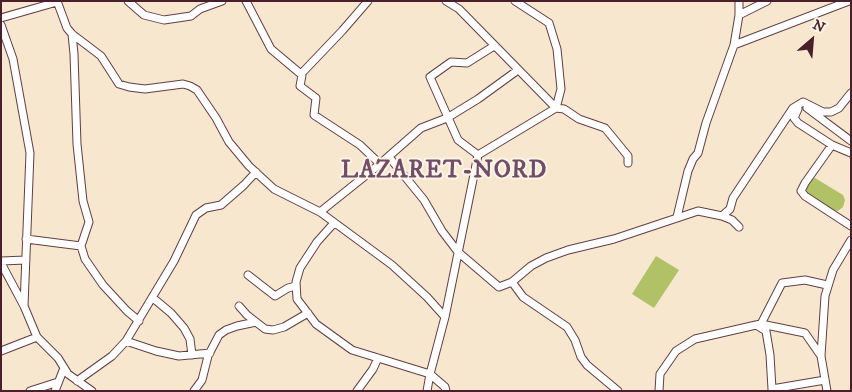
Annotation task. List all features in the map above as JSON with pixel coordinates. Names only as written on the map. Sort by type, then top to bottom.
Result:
[{"type":"street","points":[[128,1],[144,15],[164,20],[191,16],[200,9],[222,1]]},
{"type":"street","points":[[246,1],[271,49],[301,74]]},
{"type":"street","points":[[368,1],[301,74],[300,86],[316,98],[314,115],[360,145],[380,164]]},
{"type":"street","points":[[446,1],[459,9],[556,108]]},
{"type":"street","points":[[515,1],[549,23],[557,49],[561,89],[556,108]]},
{"type":"street","points":[[677,217],[688,171],[698,153],[706,123],[734,45],[739,15],[738,1]]},
{"type":"street","points":[[739,15],[767,1]]},
{"type":"street","points":[[734,45],[849,1]]},
{"type":"street","points":[[1,18],[57,2],[67,28],[101,56],[119,84],[129,88],[145,89],[182,84],[197,90],[216,118],[229,142],[274,189],[320,212],[392,265],[445,317]]},
{"type":"street","points":[[1,25],[13,59],[30,153],[24,306]]},
{"type":"street","points":[[72,34],[77,144],[83,201],[89,222],[81,246],[85,258],[103,285],[139,321]]},
{"type":"street","points":[[478,154],[458,140],[430,77],[451,62],[466,63],[494,46]]},
{"type":"street","points":[[320,212],[389,157],[421,128],[447,118],[478,99],[518,70]]},
{"type":"street","points":[[722,216],[730,209],[732,198],[793,108],[803,102],[824,112],[831,112],[838,108],[851,92]]},
{"type":"street","points":[[851,141],[805,106],[797,110],[794,118],[798,123],[832,145],[851,153]]},
{"type":"street","points":[[427,391],[445,317],[478,154],[556,108],[564,109],[579,119],[605,128],[628,156],[628,164]]},
{"type":"street","points":[[832,145],[805,183],[802,192],[804,196],[851,226]]},
{"type":"street","points":[[389,157],[424,200],[442,231],[458,252],[499,286],[512,282],[531,266],[546,258],[584,245],[614,239],[664,224],[677,217],[702,211],[732,220],[739,227]]},
{"type":"street","points":[[77,381],[112,356],[126,341],[182,246],[196,215],[206,208],[221,205],[244,186],[256,172]]},
{"type":"street","points":[[334,223],[316,242],[300,268],[296,286],[297,299],[316,324],[352,350],[430,374],[445,386],[446,391]]},
{"type":"street","points":[[26,238],[81,246]]},
{"type":"street","points":[[827,391],[821,356],[825,296],[833,270],[851,240]]},
{"type":"street","points":[[26,260],[1,262],[24,306],[37,337],[58,358],[68,374],[92,391]]},
{"type":"street","points":[[248,276],[275,296],[288,288],[296,286]]},
{"type":"street","points":[[9,278],[25,277]]},
{"type":"street","points":[[759,324],[782,283],[805,280],[827,285]]},
{"type":"street","points":[[512,282],[522,297],[567,328],[587,365],[618,391]]},
{"type":"street","points":[[153,298],[184,328],[190,339],[192,355]]},
{"type":"street","points":[[239,306],[265,329],[273,330],[284,327],[308,313]]},
{"type":"street","points":[[194,391],[202,380],[210,353],[219,335],[226,330],[256,322]]},
{"type":"street","points":[[759,324],[766,331],[770,355],[772,390],[825,380]]},
{"type":"street","points":[[659,391],[660,374],[676,351],[695,339],[759,324],[805,333],[821,356]]},
{"type":"street","points":[[1,351],[37,337]]},
{"type":"street","points":[[126,341],[179,356],[210,353]]},
{"type":"street","points":[[357,391],[373,369],[378,358]]},
{"type":"street","points":[[55,391],[64,368]]},
{"type":"street","points":[[30,391],[58,382]]},
{"type":"green space","points":[[815,178],[843,195],[845,200],[843,207],[838,211],[831,209],[806,193],[806,186],[809,180]]},
{"type":"green space","points":[[656,256],[679,270],[654,308],[632,294]]},
{"type":"district","name":"LAZARET-NORD","points":[[444,172]]}]
